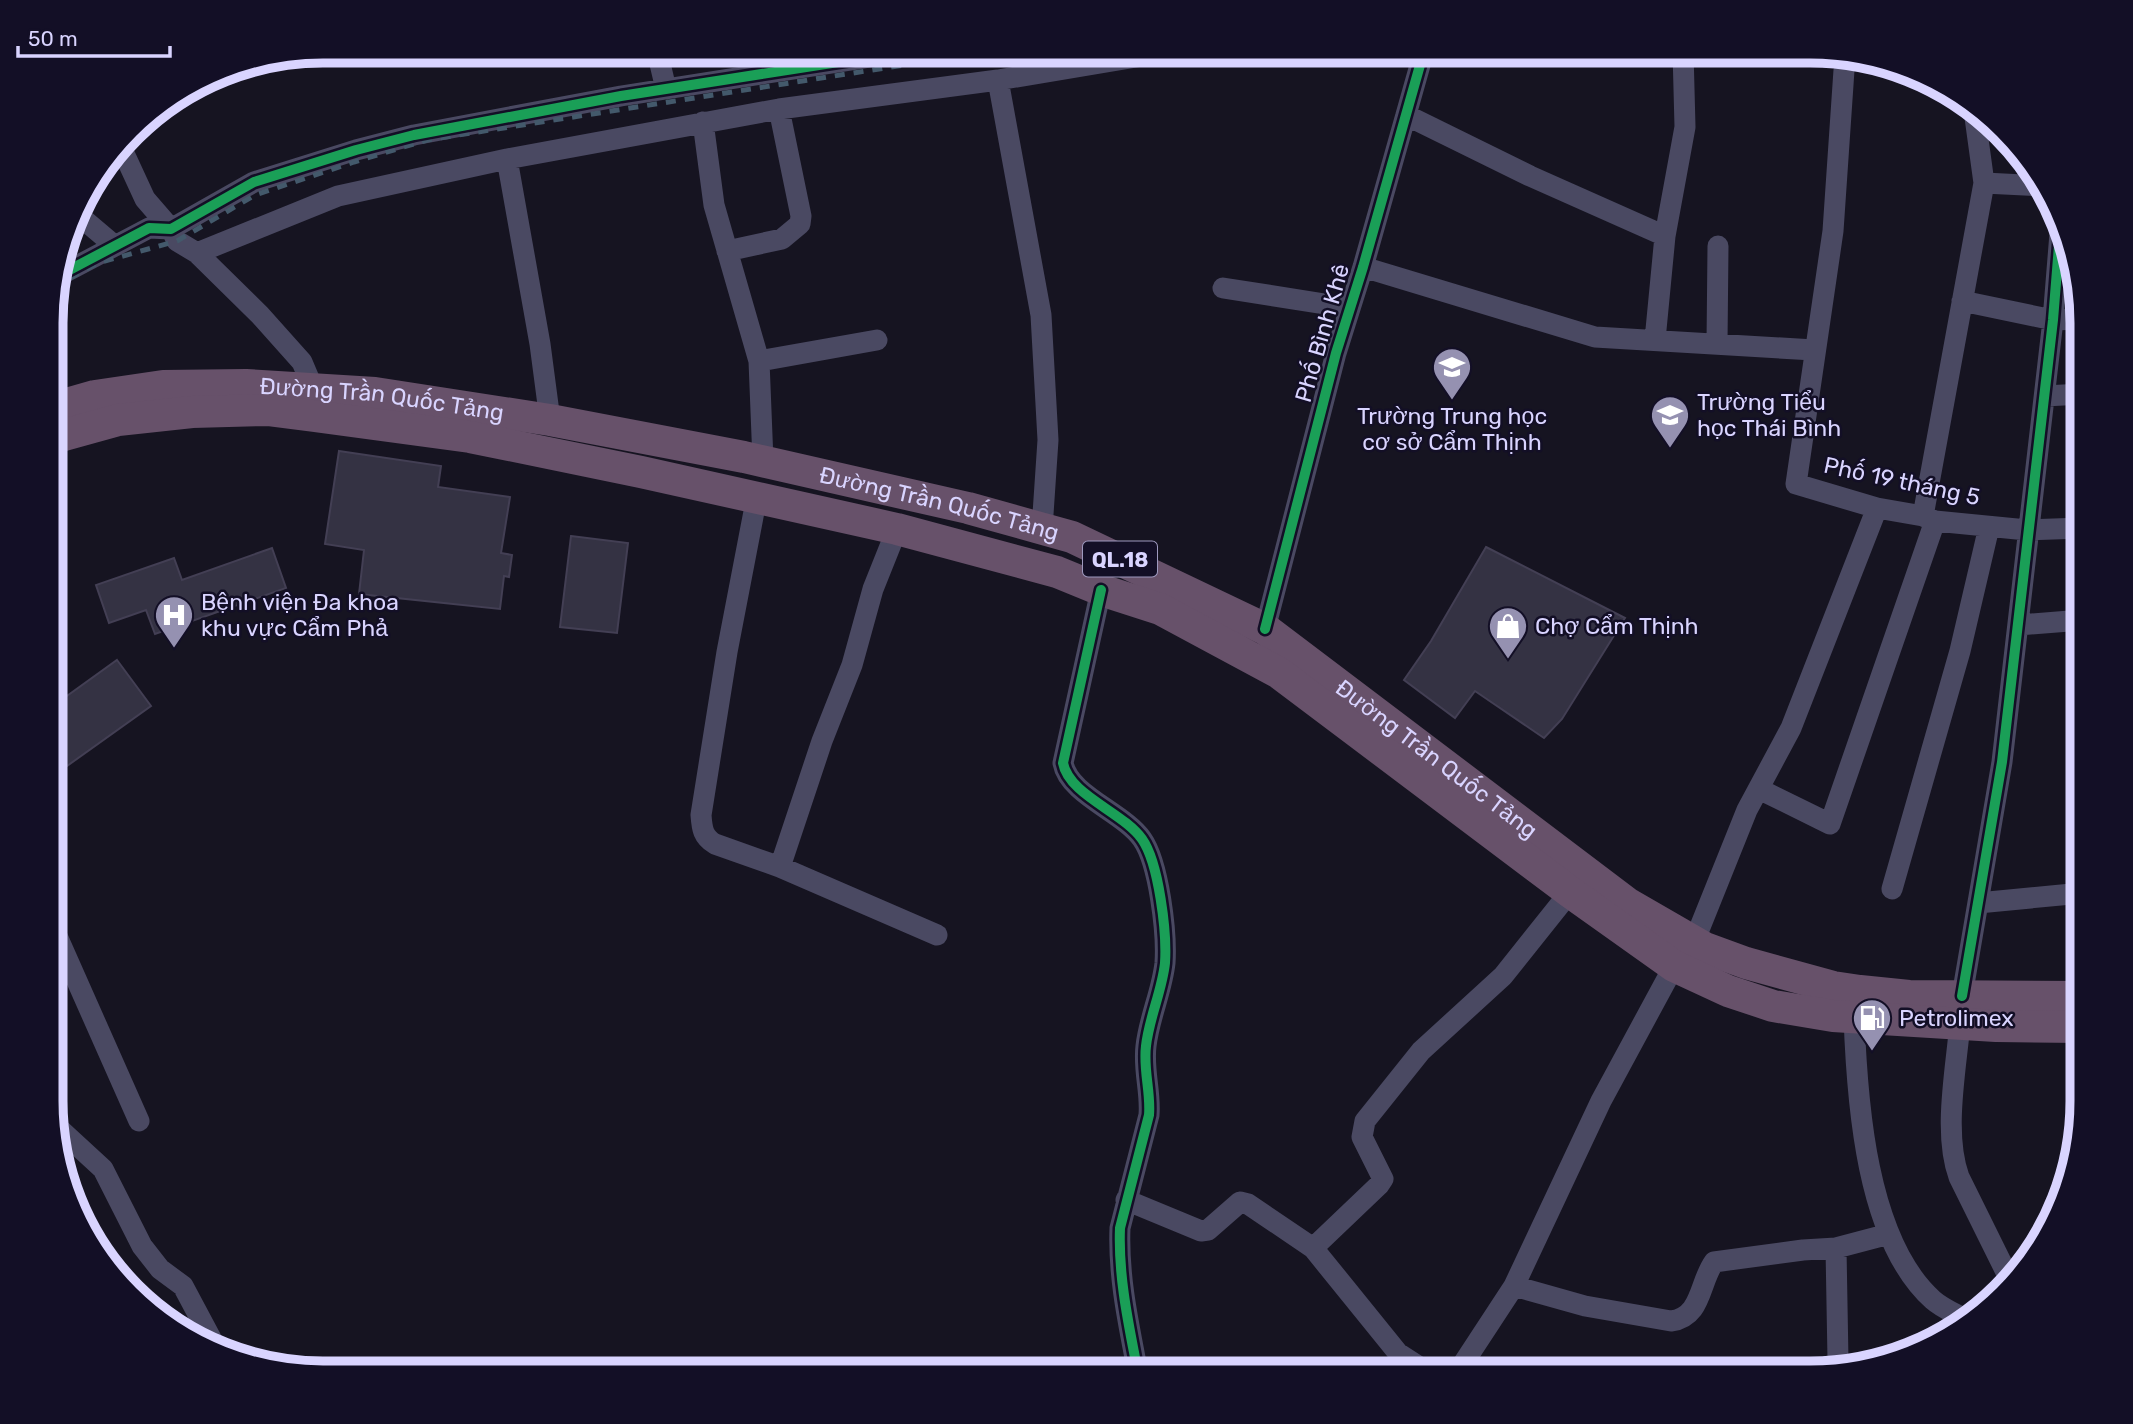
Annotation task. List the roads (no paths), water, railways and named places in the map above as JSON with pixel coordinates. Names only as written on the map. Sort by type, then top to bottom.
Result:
[{"type":"highway","name":"Đường Trần Quốc Tảng","points":[[63,418],[95,396],[163,386],[246,385],[375,393],[550,420],[763,461],[968,508],[1072,537],[1265,629],[1570,892],[1674,967],[1728,991],[1773,1006],[1833,1016],[1961,1010],[2070,999]]},
{"type":"highway","name":"Đường Trần Quốc Tảng","points":[[63,423],[192,412],[267,410],[470,437],[757,496],[897,529],[1057,572],[1160,609],[1279,673],[1627,903],[1694,942],[1745,963],[1833,987],[1909,996],[1961,1010],[2070,1025]]},
{"type":"highway","points":[[757,496],[763,461]]},
{"type":"street","points":[[660,63],[666,89]]},
{"type":"street","points":[[760,63],[762,74]]},
{"type":"street","points":[[68,271],[149,228],[172,229],[254,182],[356,150],[414,135],[822,63]]},
{"type":"street","points":[[197,253],[338,196],[507,159],[779,109],[998,80],[1100,63]]},
{"type":"street","name":"Phố Bình Khê","points":[[1265,629],[1336,353],[1421,63]]},
{"type":"street","points":[[1655,340],[1665,236],[1685,127],[1683,63]]},
{"type":"street","points":[[1363,267],[1595,337],[1814,349],[1832,231],[1844,70]]},
{"type":"street","points":[[998,80],[1041,315],[1048,440],[1042,529]]},
{"type":"street","points":[[727,251],[782,239],[800,224],[801,216],[779,109]]},
{"type":"street","points":[[1406,115],[1530,176],[1665,236]]},
{"type":"street","points":[[703,122],[713,205],[759,361],[763,461]]},
{"type":"street","points":[[1759,789],[1830,824],[1929,518],[1962,300],[1984,183],[1976,123]]},
{"type":"street","points":[[124,155],[145,200],[172,229],[177,241],[197,253],[260,316],[302,362],[313,388]]},
{"type":"street","points":[[507,159],[540,344],[550,420]]},
{"type":"street","points":[[1984,183],[2030,185]]},
{"type":"street","points":[[84,220],[115,246]]},
{"type":"street","points":[[1717,344],[1718,246]]},
{"type":"street","points":[[2006,1273],[1952,1159],[1952,1123],[1961,1010],[2002,762],[2019,625],[2059,248]]},
{"type":"street","points":[[1223,288],[1350,308]]},
{"type":"street","points":[[1962,300],[2053,320],[2070,319]]},
{"type":"street","points":[[759,361],[877,340]]},
{"type":"street","name":"Phố 19 tháng 5","points":[[1814,349],[1796,484],[1877,508],[1929,518],[2027,530],[2070,528]]},
{"type":"street","points":[[2045,396],[2070,395]]},
{"type":"street","points":[[757,496],[727,652],[701,816],[702,830],[707,839],[715,844],[780,867],[937,935]]},
{"type":"street","points":[[1694,942],[1747,810],[1791,728],[1877,508]]},
{"type":"street","points":[[1892,889],[1960,651],[1989,527]]},
{"type":"street","points":[[780,867],[822,741],[852,665],[873,589],[897,529]]},
{"type":"street","points":[[1101,590],[1063,763],[1069,779],[1132,828],[1142,839],[1151,860],[1163,919],[1165,963],[1146,1044],[1145,1071],[1149,1115],[1120,1228],[1119,1244],[1126,1307],[1136,1361]]},
{"type":"street","points":[[2019,625],[2070,621]]},
{"type":"street","points":[[1313,1248],[1380,1185],[1383,1179],[1362,1137],[1365,1121],[1421,1051],[1503,976],[1570,892]]},
{"type":"street","points":[[1978,902],[2070,894]]},
{"type":"street","points":[[63,950],[139,1121]]},
{"type":"street","points":[[1465,1361],[1514,1286],[1601,1101],[1674,967]]},
{"type":"street","points":[[1854,1017],[1865,1154],[1889,1234],[1897,1254],[1920,1287],[1935,1302],[1958,1315]]},
{"type":"street","points":[[65,1133],[103,1169],[142,1246],[160,1269],[183,1286],[209,1334]]},
{"type":"street","points":[[1126,1200],[1201,1231],[1208,1230],[1240,1202],[1248,1204],[1313,1248],[1398,1353],[1410,1361]]},
{"type":"street","points":[[1514,1286],[1585,1306],[1671,1321],[1682,1320],[1695,1307],[1714,1262],[1836,1248],[1889,1234]]},
{"type":"street","points":[[1836,1248],[1838,1359]]},
{"type":"railway","points":[[67,280],[98,263],[177,241],[255,195],[427,140],[917,63]]},
{"type":"place","name":"Trường Trung học cơ sở Cẩm Thịnh","points":[[1452,401]]},
{"type":"place","name":"Trường Tiểu học Thái Bình","points":[[1670,449]]},
{"type":"place","name":"Bệnh viện Đa khoa khu vực Cẩm Phả","points":[[174,649]]},
{"type":"place","name":"Chợ Cẩm Thịnh","points":[[1508,660]]},
{"type":"place","name":"Petrolimex","points":[[1872,1052]]}]
